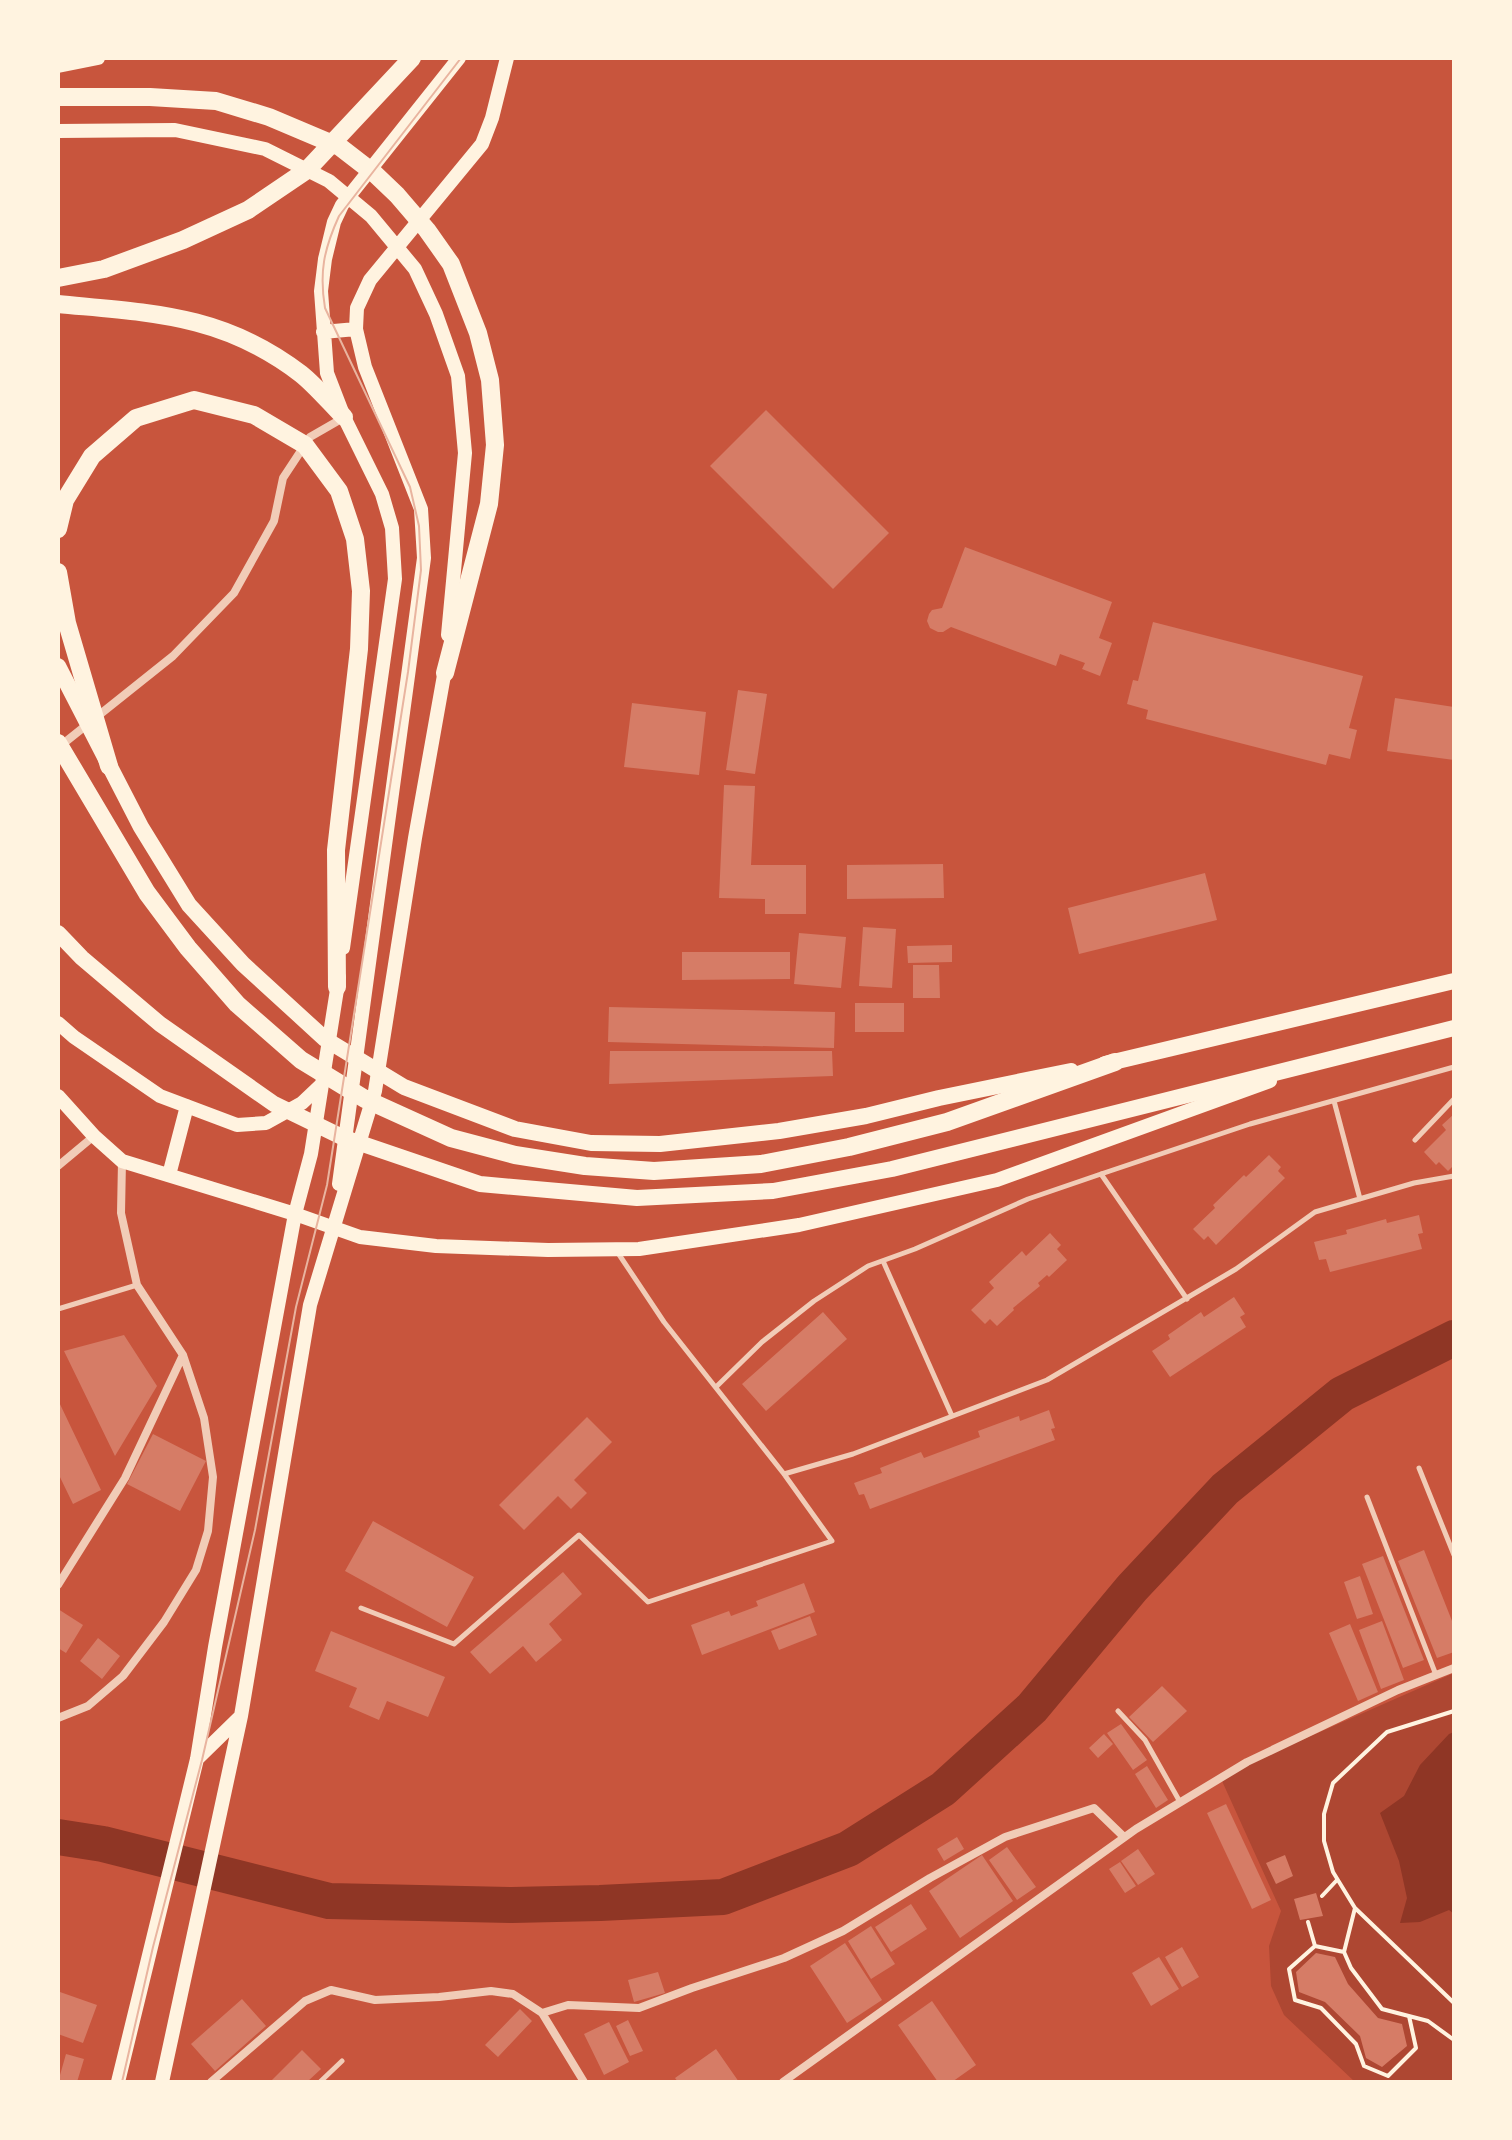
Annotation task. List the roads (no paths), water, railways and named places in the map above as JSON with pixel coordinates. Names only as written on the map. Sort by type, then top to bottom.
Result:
[{"type":"highway","points":[[58,278],[104,269],[183,240],[248,210],[307,170],[412,58]]},
{"type":"highway","points":[[58,97],[216,101],[269,117],[340,147],[397,195],[451,264],[478,333],[490,380],[495,445],[489,504],[445,673]]},
{"type":"highway","points":[[58,304],[171,315],[214,326],[259,346],[303,375],[344,417]]},
{"type":"highway","points":[[58,529],[65,500],[92,456],[136,418],[194,400],[254,415],[305,445],[339,491],[355,539],[361,591],[359,649],[336,850],[337,987]]},
{"type":"highway","points":[[58,572],[67,623],[109,766]]},
{"type":"highway","points":[[58,666],[141,827],[189,905],[234,954],[325,1039],[404,1087],[515,1129],[591,1143],[660,1144],[779,1131],[866,1116],[1115,1062],[1454,981]]},
{"type":"highway","points":[[58,745],[147,893],[237,1004],[301,1060],[365,1099],[451,1138],[515,1155],[585,1166],[654,1171],[761,1164],[849,1147],[947,1122],[1115,1062]]},
{"type":"highway","points":[[58,933],[82,958],[160,1024],[274,1104],[342,1137],[480,1184],[637,1198],[773,1191],[892,1169],[1454,1028]]},
{"type":"main road","points":[[58,66],[98,58]]},
{"type":"main road","points":[[118,2082],[197,1759],[295,1214],[311,1154],[395,579],[392,528],[382,494],[344,417],[327,373],[321,291],[325,259],[334,222],[342,205],[459,58]]},
{"type":"main road","points":[[333,1228],[424,558],[421,509],[365,367],[356,329],[357,308],[370,280],[482,144],[507,58]]},
{"type":"main road","points":[[58,131],[175,130],[265,149],[329,181],[371,216],[415,269],[436,314],[458,376],[465,453],[445,673],[375,1091],[310,1305],[241,1716],[162,2082]]},
{"type":"main road","points":[[323,332],[356,329]]},
{"type":"main road","points":[[58,1023],[160,1096],[237,1125],[266,1123],[302,1103],[321,1085]]},
{"type":"main road","points":[[58,1096],[94,1136],[122,1161],[360,1237],[436,1246],[639,1249],[799,1225],[997,1180],[1338,1056]]},
{"type":"main road","points":[[169,1175],[187,1106]]},
{"type":"main road","points":[[197,1759],[241,1716]]},
{"type":"street","points":[[58,745],[173,656],[234,593],[274,521],[283,478],[310,437],[344,417]]},
{"type":"street","points":[[58,1166],[94,1136]]},
{"type":"street","points":[[58,1718],[88,1706],[123,1676],[164,1622],[196,1570],[208,1531],[213,1477],[204,1418],[183,1355],[137,1285],[121,1213],[122,1161]]},
{"type":"street","points":[[58,1585],[125,1478],[183,1355]]},
{"type":"street","points":[[783,2082],[1124,1837],[1247,1762],[1398,1690],[1454,1668]]},
{"type":"street","points":[[542,2013],[568,2005],[639,2008],[784,1958],[843,1931],[1005,1837],[1094,1808],[1124,1837]]},
{"type":"street","points":[[214,2081],[305,2001],[331,1990],[375,2000],[491,1991],[513,1994],[542,2013],[584,2082]]},
{"type":"lane","points":[[716,1387],[762,1342],[814,1301],[868,1266],[1028,1199],[1101,1174],[1250,1124],[1454,1067]]},
{"type":"lane","points":[[1415,1140],[1454,1099]]},
{"type":"lane","points":[[1334,1101],[1360,1199]]},
{"type":"lane","points":[[1101,1174],[1187,1299]]},
{"type":"lane","points":[[784,1474],[853,1454],[1047,1380],[1236,1269],[1315,1212],[1414,1183],[1454,1176]]},
{"type":"lane","points":[[361,1608],[454,1644],[579,1535],[648,1602],[832,1541],[784,1474],[664,1322],[616,1249]]},
{"type":"lane","points":[[883,1261],[952,1416]]},
{"type":"lane","points":[[58,1309],[137,1285]]},
{"type":"lane","points":[[1419,1468],[1454,1555]]},
{"type":"lane","points":[[1367,1497],[1436,1675]]},
{"type":"lane","points":[[1118,1711],[1145,1740],[1181,1802]]},
{"type":"lane","points":[[320,2082],[342,2061]]},
{"type":"waterway","points":[[58,1837],[103,1844],[329,1901],[512,1905],[723,1897],[848,1849],[943,1789],[1032,1708],[1132,1588],[1225,1489],[1342,1394],[1454,1338]]},
{"type":"tram line","points":[[122,2082],[255,1530],[296,1307],[327,1185],[408,672],[421,570],[419,526],[410,487],[325,308],[324,261],[339,216],[461,58]]}]
